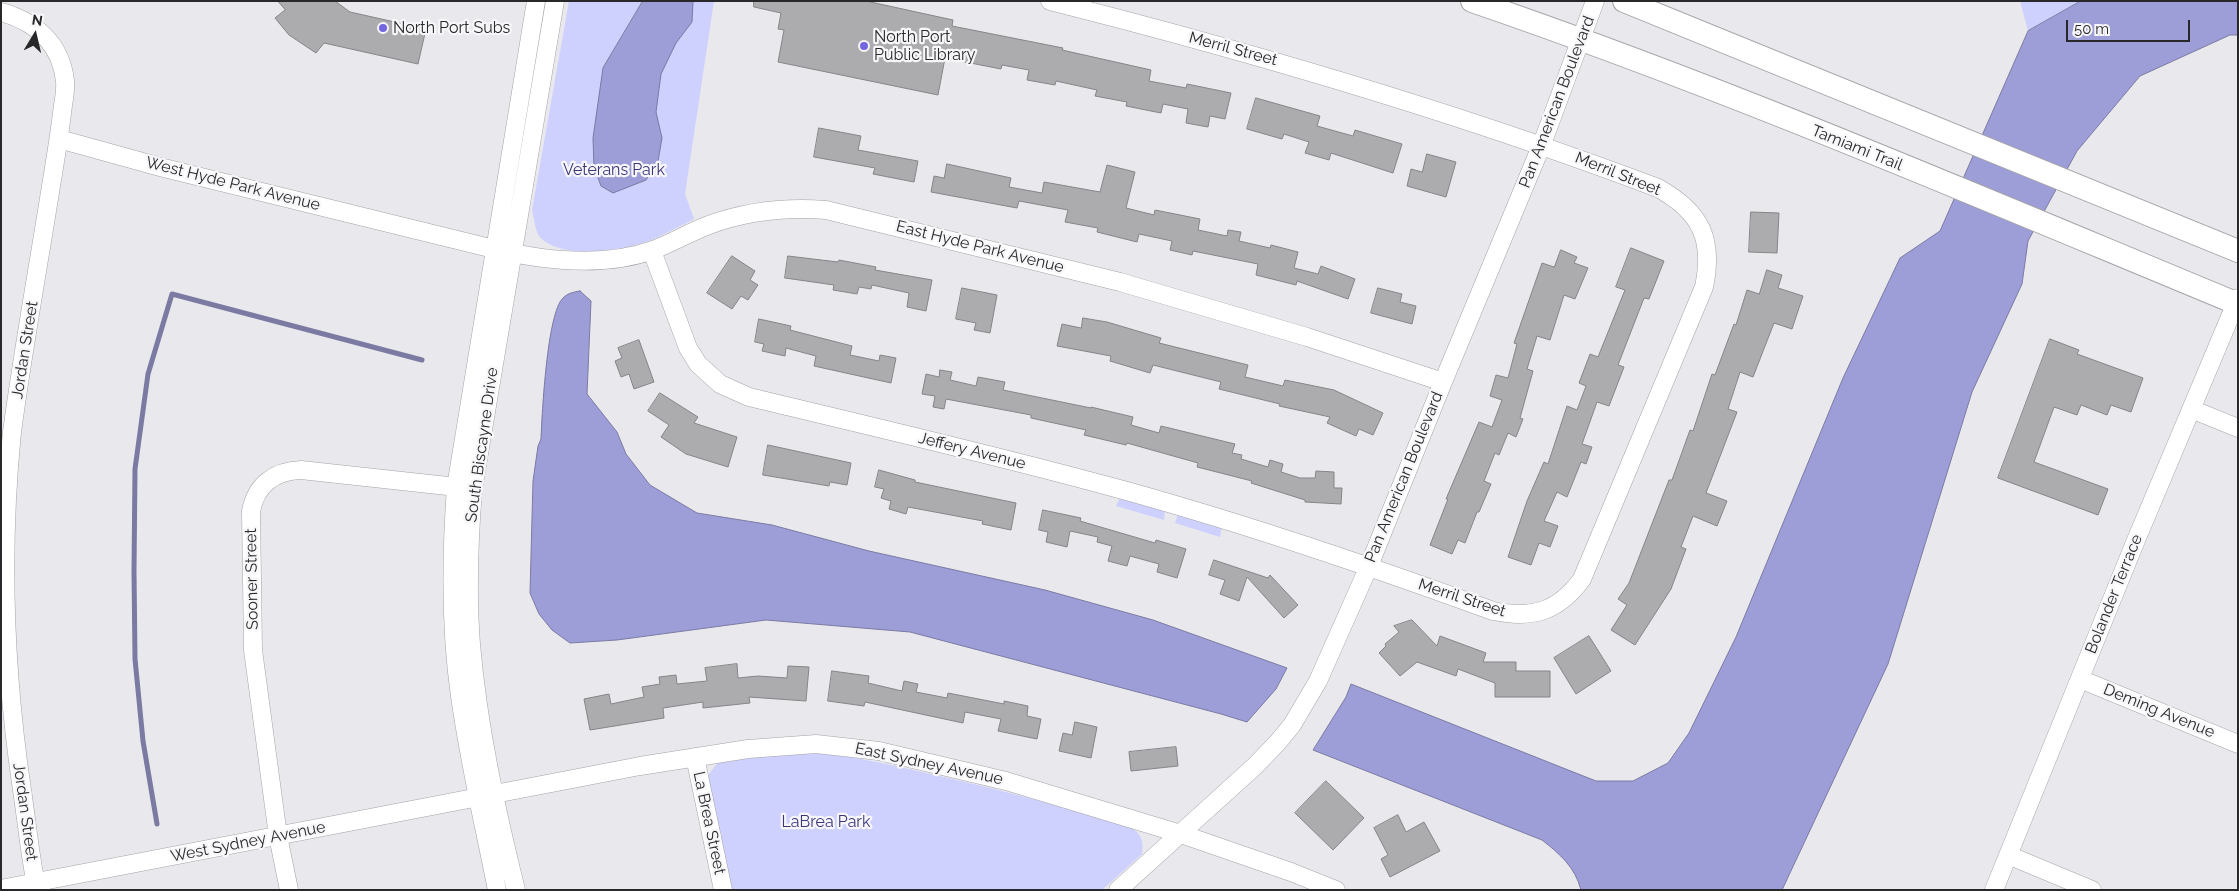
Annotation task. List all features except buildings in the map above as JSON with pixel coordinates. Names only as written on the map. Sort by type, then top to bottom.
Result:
[{"type":"main road","name":"Tamiami Trail","points":[[1472,1],[1581,39],[1746,102],[2237,302]]},
{"type":"main road","points":[[1624,1],[2238,251]]},
{"type":"street","name":"South Biscayne Drive","points":[[516,890],[486,796],[460,696],[455,651],[452,556],[503,251],[536,1]]},
{"type":"street","name":"South Biscayne Drive","points":[[503,251],[555,1]]},
{"type":"street","name":"Merril Street","points":[[1050,1],[1288,64],[1542,144],[1658,188],[1671,195],[1693,216],[1702,230],[1707,244],[1708,257],[1704,287],[1582,579],[1569,594],[1543,612],[1527,615],[1510,615],[1493,611],[1369,566]]},
{"type":"street","name":"Pan American Boulevard","points":[[1118,890],[1255,766],[1292,725],[1318,681],[1369,566],[1542,144],[1596,1]]},
{"type":"street","points":[[1,12],[26,21],[46,37],[57,52],[63,68],[66,85],[59,139]]},
{"type":"street","name":"West Hyde Park Avenue","points":[[59,139],[164,168],[503,251]]},
{"type":"street","name":"Jordan Street","points":[[36,886],[8,694],[3,624],[2,552],[12,433],[59,139]]},
{"type":"street","name":"East Hyde Park Avenue","points":[[503,251],[572,260],[620,258],[652,251],[708,226],[743,215],[790,208],[826,210],[1120,282],[1307,337],[1443,382]]},
{"type":"street","name":"Jeffery Avenue","points":[[652,251],[688,348],[707,374],[730,390],[1112,487],[1369,566]]},
{"type":"street","name":"Bolander Terrace","points":[[1994,890],[2191,409],[2237,302]]},
{"type":"street","points":[[2191,409],[2238,428]]},
{"type":"street","name":"Sooner Street","points":[[289,890],[278,836],[253,650],[250,511],[258,491],[265,482],[277,474],[300,470],[464,488]]},
{"type":"street","name":"Deming Avenue","points":[[2080,679],[2238,744]]},
{"type":"street","name":"East Sydney Avenue","points":[[486,796],[695,756],[748,749],[816,744],[879,751],[1006,781],[1181,834],[1291,872],[1336,890]]},
{"type":"street","name":"La Brea Street","points":[[695,756],[723,890]]},
{"type":"street","name":"South Biscayne Drive","points":[[486,796],[497,890]]},
{"type":"street","name":"West Sydney Avenue","points":[[1,889],[36,886],[278,836],[486,796]]},
{"type":"street","points":[[2008,855],[2092,890]]},
{"type":"green space","name":"Veterans Park","points":[[569,1],[714,1],[685,194],[694,219],[656,238],[613,249],[579,251],[563,249],[549,244],[539,236],[536,230],[532,210]]},
{"type":"green space","points":[[2020,1],[2081,1],[2028,31]]},
{"type":"green space","points":[[1120,498],[1165,510],[1164,520],[1116,506]]},
{"type":"green space","points":[[1178,514],[1222,526],[1220,537],[1175,523]]},
{"type":"green space","name":"LaBrea Park","points":[[813,753],[863,759],[967,782],[1127,826],[1136,831],[1140,837],[1142,841],[1142,854],[1102,890],[731,890],[708,782],[709,774],[719,761],[778,754]]},
{"type":"shaded area","points":[[643,1],[693,1],[692,22],[676,43],[661,74],[656,112],[662,138],[658,161],[646,180],[613,193],[601,186],[594,167],[593,138],[603,68]]},
{"type":"shaded area","points":[[2081,1],[2238,1],[2238,35],[2230,35],[2140,76],[2077,151],[2028,241],[2022,284],[1972,392],[1888,664],[1782,890],[1581,890],[1571,868],[1555,850],[1542,840],[1313,750],[1346,697],[1351,684],[1596,781],[1633,781],[1668,763],[1689,733],[1736,637],[1843,378],[1900,258],[1940,231],[2028,31]]},
{"type":"shaded area","points":[[580,291],[591,301],[587,394],[617,432],[626,454],[650,485],[697,513],[772,525],[869,551],[1045,590],[1153,620],[1287,668],[1276,689],[1247,722],[910,632],[766,620],[617,640],[570,643],[552,630],[539,614],[530,593],[533,481],[538,446],[541,439],[546,365],[553,323],[563,298],[573,292]]},
{"type":"waterway","points":[[157,824],[143,741],[135,659],[135,469],[148,374],[172,294],[422,360]]},
{"type":"place","name":"North Port Subs","points":[[383,28]]},
{"type":"place","name":"North Port Public Library","points":[[864,46]]}]
